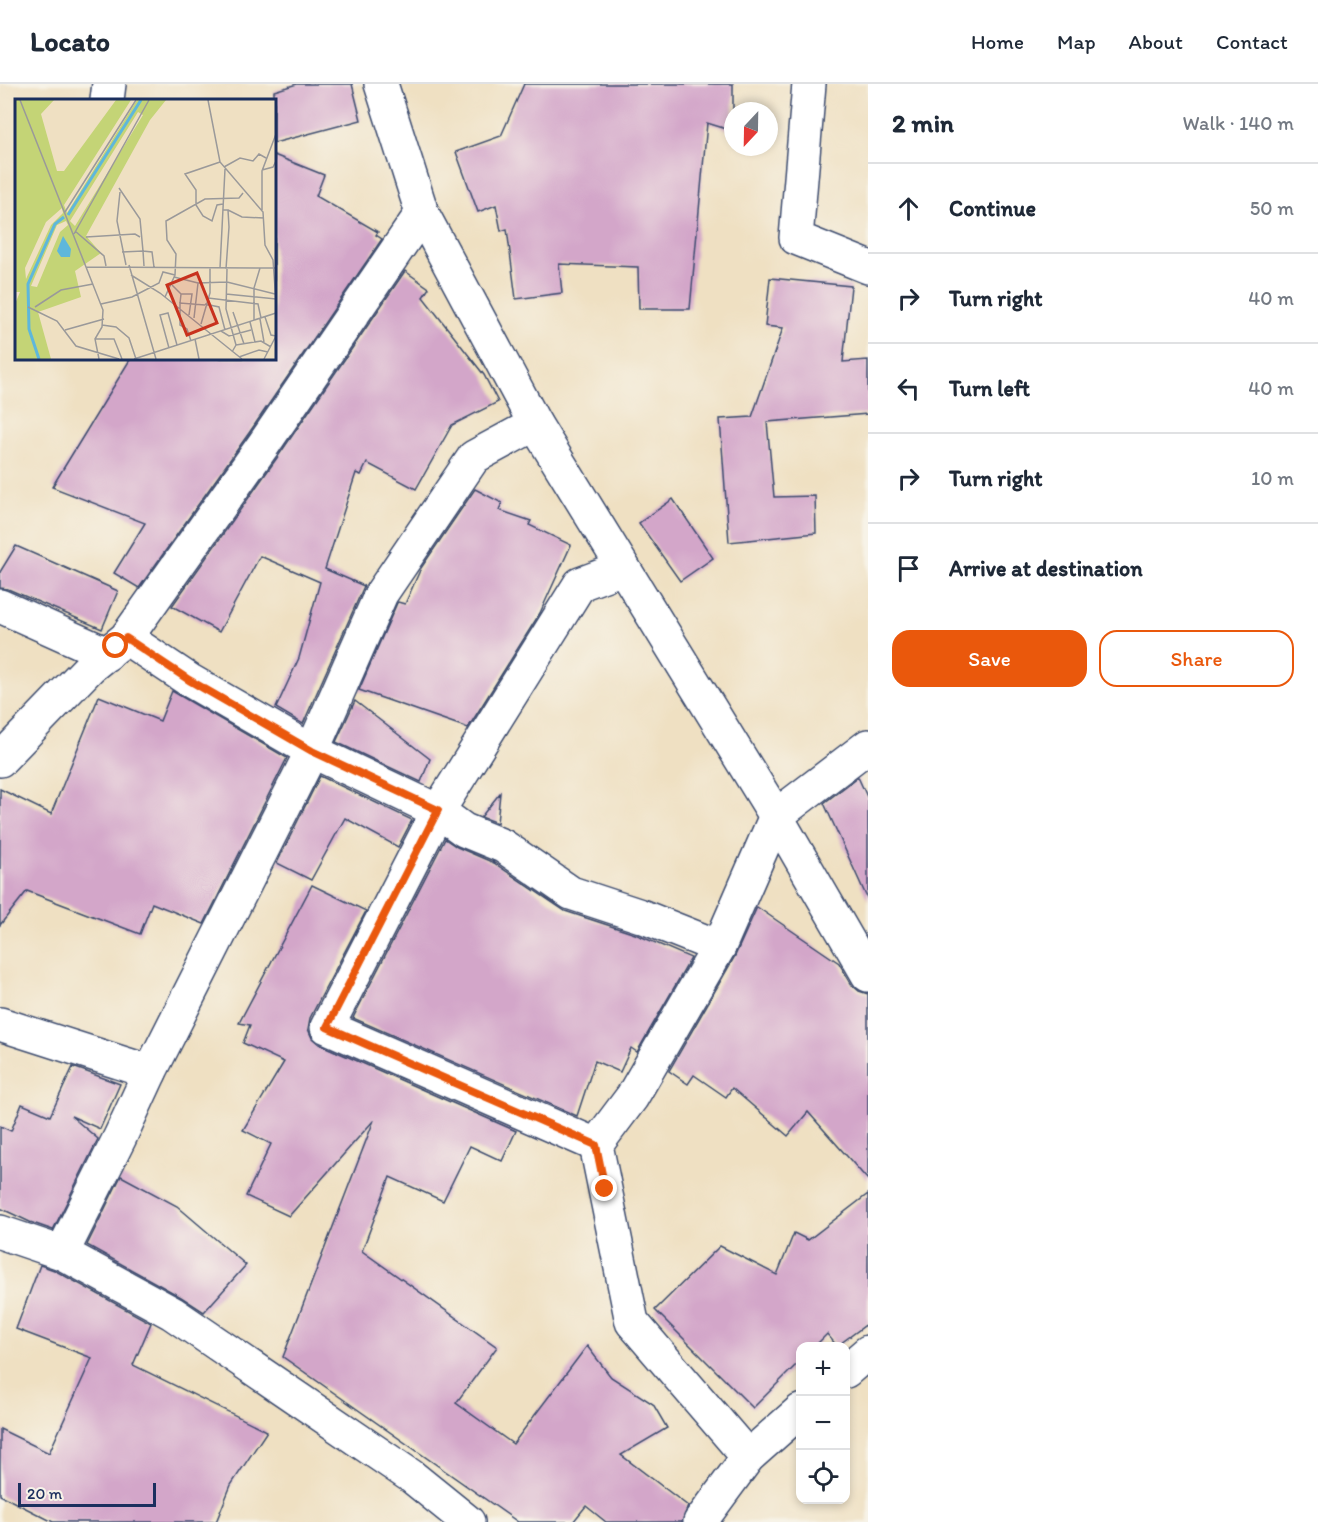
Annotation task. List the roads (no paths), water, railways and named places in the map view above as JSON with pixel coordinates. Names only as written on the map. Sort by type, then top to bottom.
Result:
[{"type":"street","points":[[107,99],[109,84]]},
{"type":"street","points":[[381,84],[422,213],[535,424],[776,816],[868,975]]},
{"type":"street","points":[[809,84],[796,238],[868,267]]},
{"type":"street","points":[[0,760],[90,667],[116,646],[264,444],[422,213]]},
{"type":"street","points":[[62,1253],[150,1072],[312,751],[381,594],[474,457],[535,424]]},
{"type":"street","points":[[596,1145],[327,1027],[438,810],[580,584],[623,568]]},
{"type":"street","points":[[0,606],[116,646],[189,680],[312,751],[438,810],[464,830],[503,846],[571,893],[641,916],[719,947]]},
{"type":"street","points":[[748,1457],[632,1322],[596,1145],[632,1097],[719,947],[776,816],[868,746]]},
{"type":"street","points":[[0,1024],[150,1072]]},
{"type":"street","points":[[0,1232],[62,1253],[172,1313],[411,1476],[468,1522]]},
{"type":"street","points":[[850,1368],[868,1352]]},
{"type":"street","points":[[700,1522],[748,1457],[796,1415]]}]
